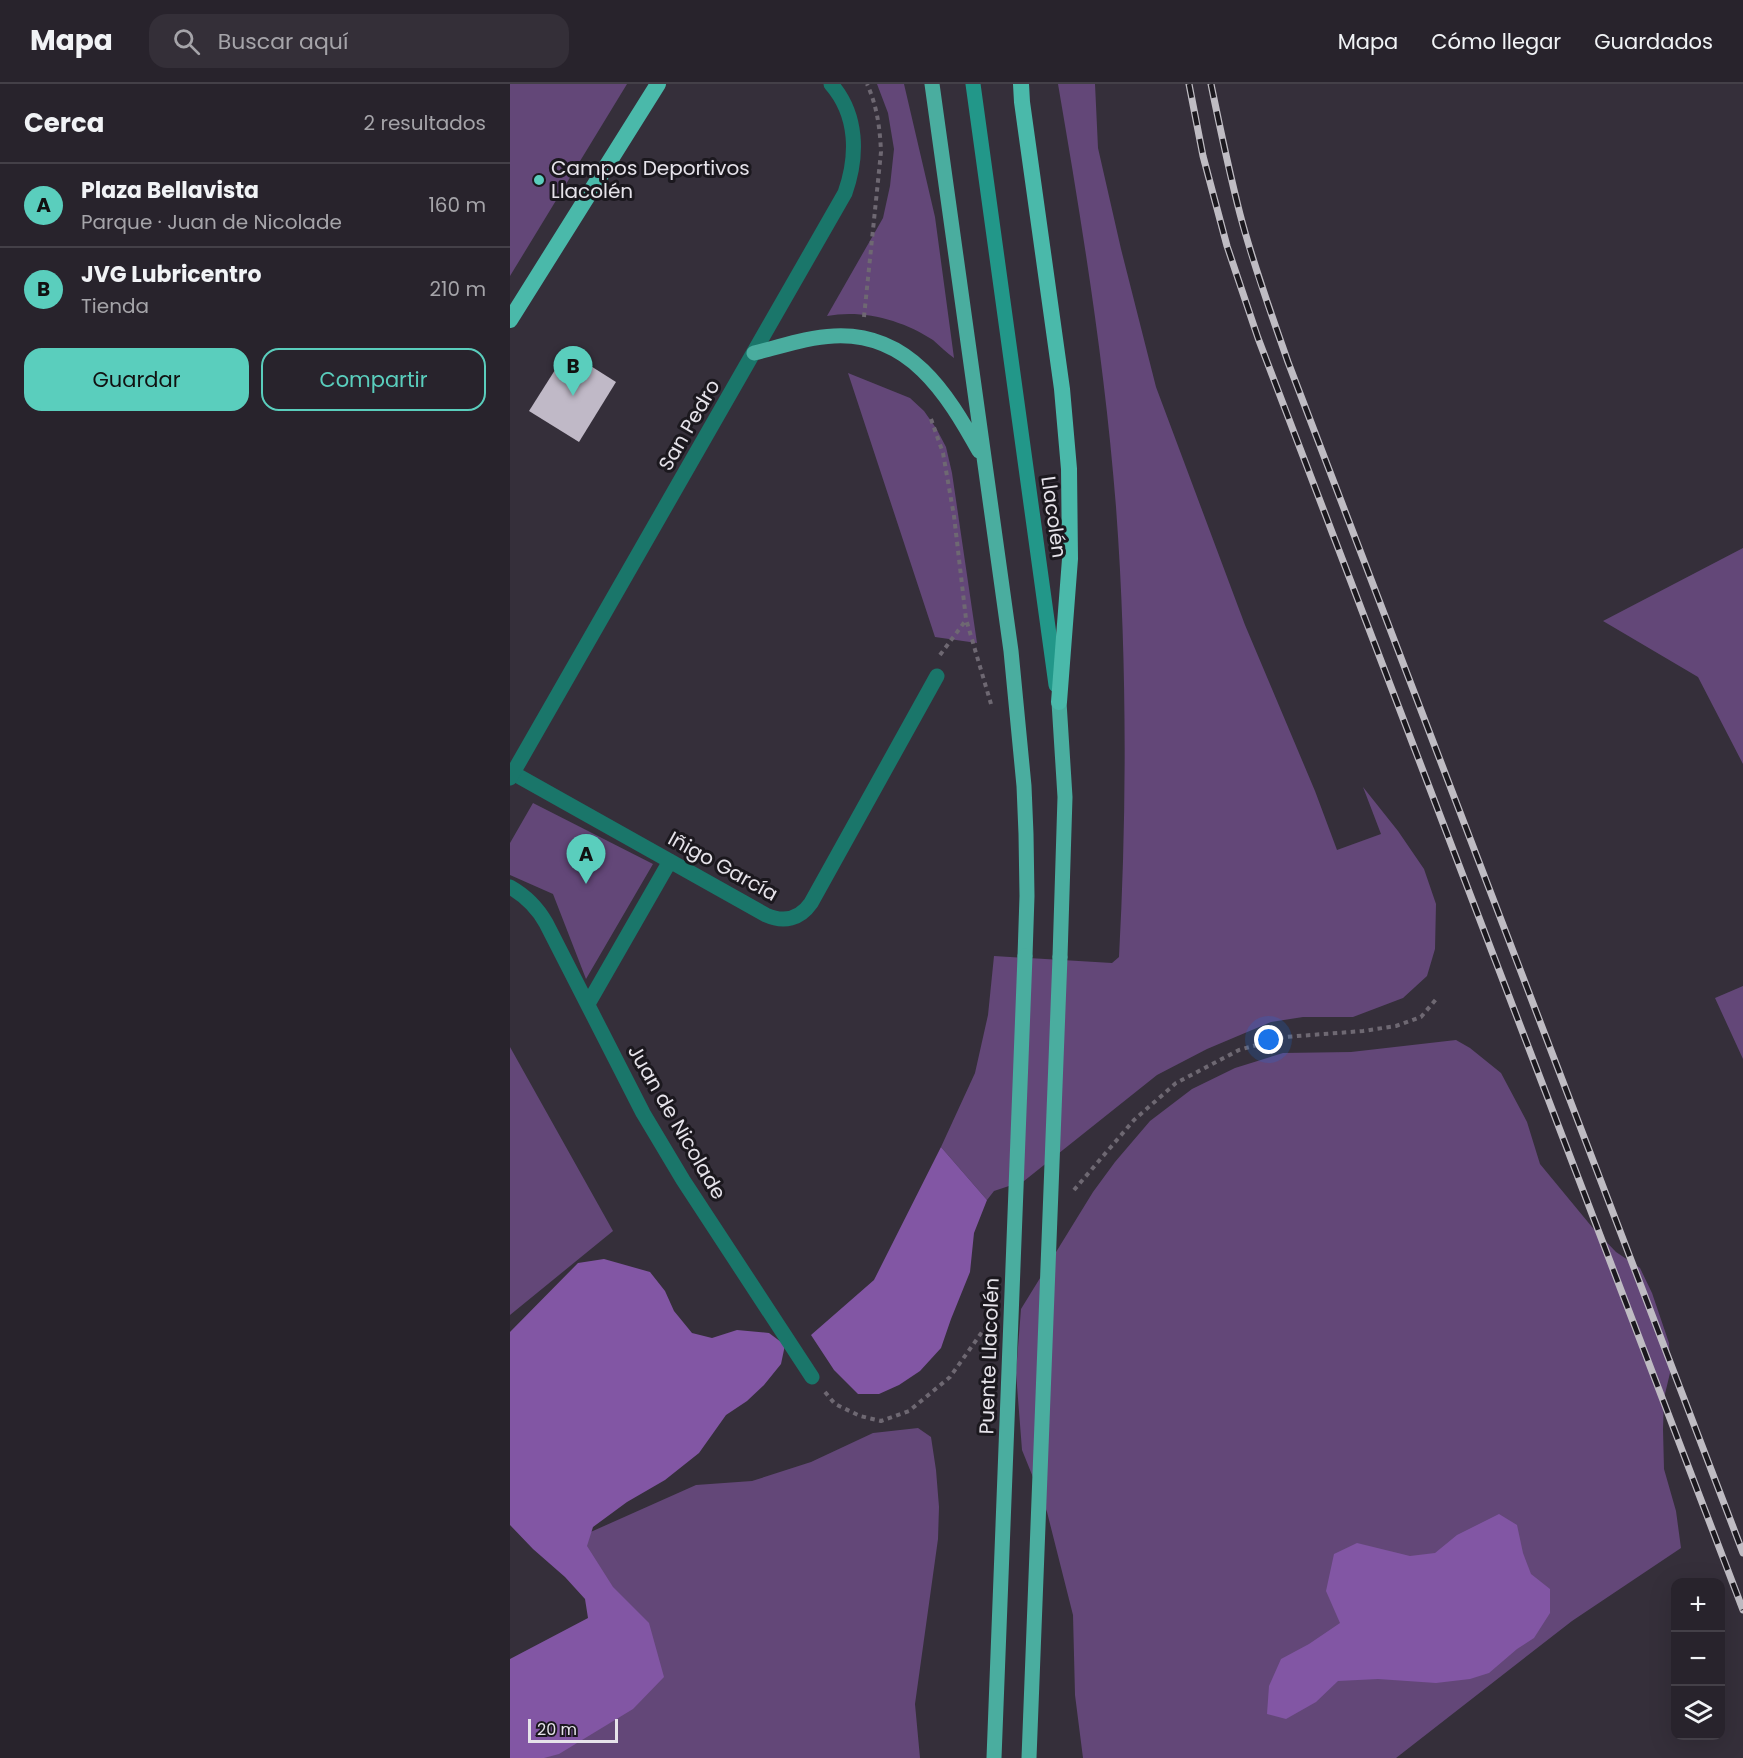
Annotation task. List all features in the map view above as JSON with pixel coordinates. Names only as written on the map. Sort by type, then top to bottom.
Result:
[{"type":"highway","points":[[510,320],[658,84]]},
{"type":"highway","points":[[1021,84],[1023,113],[1062,389],[1069,469],[1070,559],[1059,702]]},
{"type":"main road","points":[[932,84],[984,459]]},
{"type":"main road","name":"Llacolén","points":[[973,84],[1059,702],[1065,797],[1029,1758]]},
{"type":"main road","points":[[754,353],[826,336],[862,337],[884,344],[910,358],[931,378],[959,416],[984,459]]},
{"type":"main road","name":"Puente Llacolén","points":[[984,459],[1011,651],[1027,845],[1025,956],[994,1758]]},
{"type":"street","name":"San Pedro","points":[[512,776],[845,193],[854,157],[854,138],[844,104],[831,84]]},
{"type":"street","name":"Iñigo García","points":[[512,776],[775,919],[784,920],[801,914],[811,903],[938,676]]},
{"type":"street","points":[[588,1004],[670,861]]},
{"type":"street","name":"Juan de Nicolade","points":[[510,887],[524,896],[541,914],[643,1113],[677,1170],[812,1377]]},
{"type":"path","points":[[862,337],[875,210]]},
{"type":"path","points":[[930,416],[943,453],[954,516],[966,619],[993,711]]},
{"type":"path","points":[[938,676],[938,657],[966,619]]},
{"type":"path","points":[[1069,1197],[1134,1120],[1176,1083],[1239,1050],[1285,1037],[1396,1026],[1421,1017],[1438,997]]},
{"type":"path","points":[[812,1377],[835,1404],[860,1416],[880,1421],[909,1412],[950,1377],[990,1319]]},
{"type":"shaded area","name":"Campos Deportivos Llacolén","points":[[510,84],[627,84],[510,276]]},
{"type":"shaded area","points":[[877,84],[904,84],[935,217],[954,358],[933,340],[896,322],[868,315],[827,316],[883,218],[890,186],[894,149],[888,113]]},
{"type":"shaded area","points":[[1058,84],[1095,84],[1098,148],[1156,387],[1245,625],[1315,791],[1337,850],[1381,834],[1363,787],[1398,831],[1424,869],[1436,904],[1435,949],[1427,976],[1403,998],[1353,1017],[1303,1017],[1271,1022],[1207,1049],[1157,1075],[1024,1181],[994,1191],[987,1200],[941,1147],[975,1073],[988,1015],[994,956],[1112,963],[1119,957],[1125,732],[1120,563],[1099,348]]},
{"type":"shaded area","points":[[848,373],[910,398],[924,411],[946,447],[952,473],[977,643],[935,637]]},
{"type":"shaded area","points":[[1743,548],[1743,764],[1698,677],[1603,621]]},
{"type":"shaded area","points":[[533,803],[653,864],[586,979],[553,894],[510,875],[510,843]]},
{"type":"shaded area","points":[[1743,986],[1743,1059],[1715,998]]},
{"type":"shaded area","points":[[1456,1040],[1470,1048],[1501,1073],[1527,1122],[1540,1164],[1592,1227],[1616,1252],[1640,1268],[1652,1293],[1669,1343],[1670,1373],[1664,1398],[1664,1469],[1676,1511],[1681,1548],[1572,1621],[1396,1758],[1083,1758],[1075,1695],[1073,1615],[1047,1512],[1022,1450],[1016,1373],[1021,1309],[1093,1192],[1115,1162],[1150,1121],[1192,1089],[1235,1068],[1283,1053],[1351,1052]]},
{"type":"shaded area","points":[[510,1047],[613,1231],[510,1315]]},
{"type":"shaded area","points":[[941,1147],[987,1200],[974,1233],[970,1272],[941,1348],[920,1371],[899,1385],[879,1394],[858,1394],[834,1370],[811,1335],[874,1280]]},
{"type":"shaded area","points":[[604,1259],[650,1272],[665,1291],[674,1311],[692,1333],[712,1338],[737,1330],[769,1333],[785,1345],[781,1364],[747,1401],[726,1415],[699,1453],[665,1480],[627,1502],[593,1527],[587,1546],[613,1587],[649,1623],[664,1677],[633,1709],[559,1754],[544,1758],[510,1758],[510,1659],[588,1618],[585,1599],[510,1525],[510,1332],[578,1263]]},
{"type":"shaded area","points":[[918,1428],[931,1437],[939,1507],[938,1539],[915,1704],[920,1758],[510,1758],[625,1634],[557,1547],[696,1485],[752,1481],[811,1462],[873,1433]]},
{"type":"shaded area","points":[[1499,1514],[1517,1525],[1523,1553],[1531,1574],[1550,1589],[1550,1613],[1534,1638],[1489,1673],[1470,1679],[1436,1683],[1378,1679],[1338,1681],[1316,1702],[1286,1719],[1267,1714],[1269,1686],[1281,1659],[1340,1623],[1326,1591],[1334,1554],[1357,1543],[1410,1556],[1435,1553],[1457,1535]]},
{"type":"building","points":[[567,351],[616,382],[579,442],[529,411]]},
{"type":"railway","points":[[1189,84],[1203,156],[1227,246],[1258,338],[1743,1610]]},
{"type":"railway","points":[[1211,84],[1245,233],[1288,362],[1743,1553]]},
{"type":"place","name":"Campos Deportivos Llacolén","points":[[539,180]]},
{"type":"place","name":"JVG Lubricentro","points":[[573,396]]},
{"type":"place","name":"Plaza Bellavista","points":[[586,884]]}]
